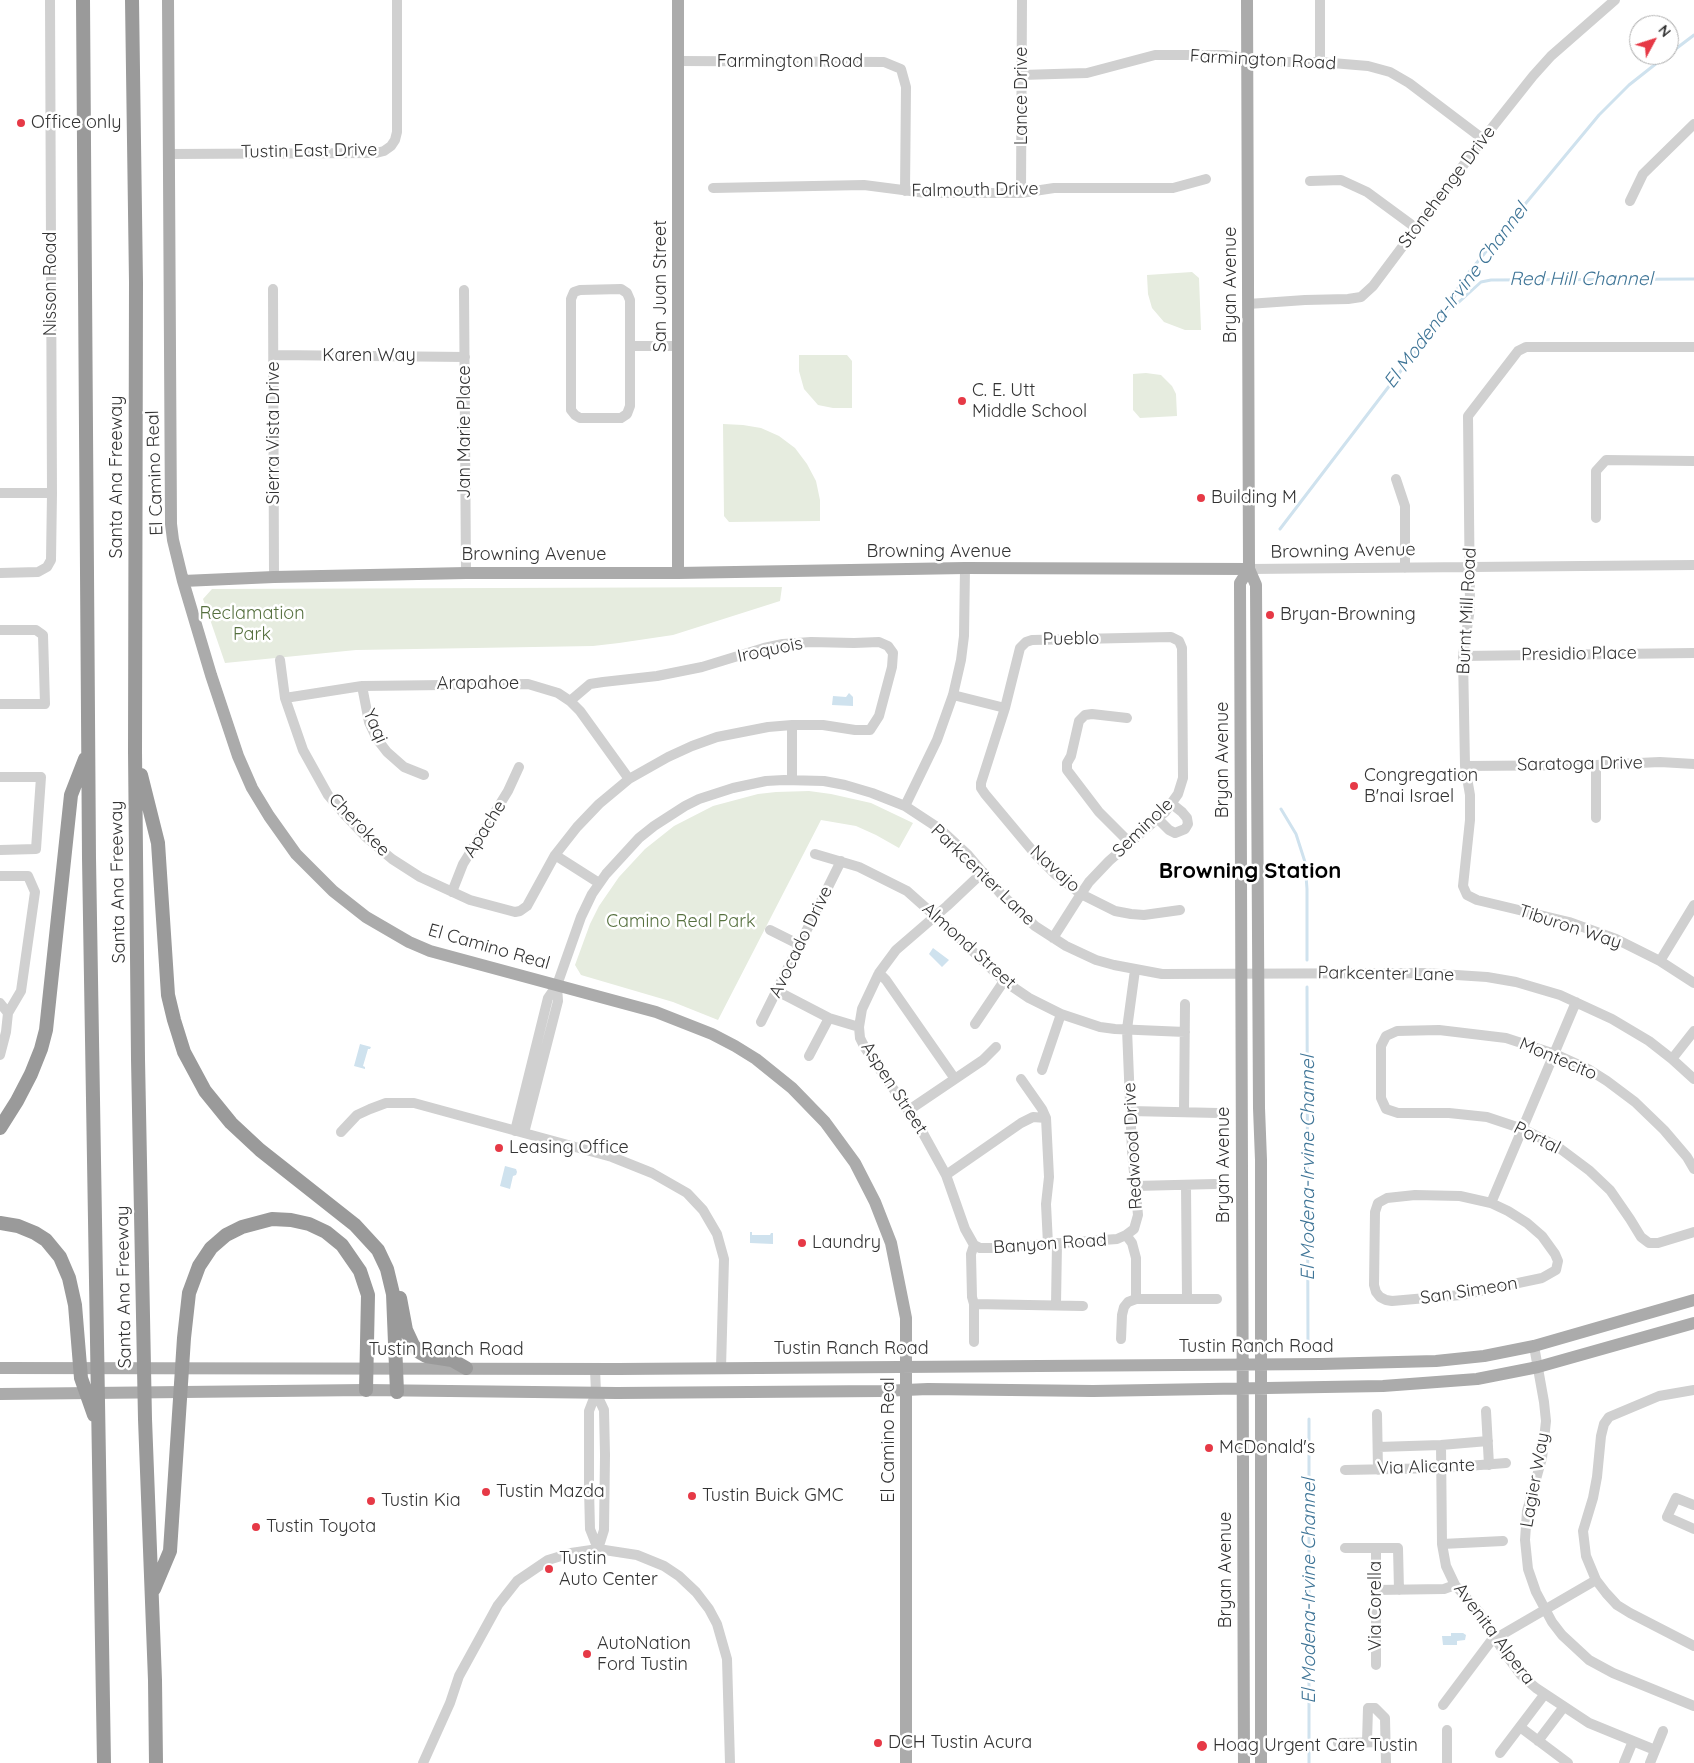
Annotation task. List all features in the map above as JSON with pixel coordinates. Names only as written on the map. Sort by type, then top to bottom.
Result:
[{"type":"highway","name":"Santa Ana Freeway","points":[[83,0],[88,751],[104,1763]]},
{"type":"highway","name":"Santa Ana Freeway","points":[[132,0],[136,282],[135,751],[139,1108],[145,1419],[155,1680],[156,1763]]},
{"type":"highway","points":[[0,1128],[31,1074],[46,1030],[71,795],[88,751]]},
{"type":"highway","points":[[135,751],[158,843],[168,994],[177,1031],[190,1065],[205,1092],[231,1124],[260,1150],[355,1225],[372,1243],[396,1282],[406,1330],[413,1345],[419,1352],[426,1356],[452,1360],[466,1368]]},
{"type":"highway","points":[[152,1594],[170,1551],[189,1293],[199,1266],[212,1248],[233,1231],[262,1220],[280,1219],[300,1222],[326,1232],[349,1254],[365,1283],[368,1295],[366,1390]]},
{"type":"highway","points":[[0,1223],[18,1226],[35,1233],[46,1240],[60,1258],[69,1278],[75,1305],[81,1378],[98,1427]]},
{"type":"highway","points":[[386,1266],[393,1294],[397,1392]]},
{"type":"main road","name":"El Camino Real","points":[[168,0],[171,524],[173,540],[211,675],[238,756],[252,788],[287,842],[308,867],[360,913],[409,942],[450,958],[656,1012],[697,1027],[720,1038],[756,1059],[802,1097],[825,1122],[854,1163],[884,1222],[897,1266],[906,1318],[906,1763]]},
{"type":"main road","name":"San Juan Street","points":[[678,0],[678,573]]},
{"type":"main road","name":"Bryan Avenue","points":[[1247,0],[1249,569],[1256,586],[1259,1108],[1261,1160],[1262,1763]]},
{"type":"main road","name":"Browning Avenue","points":[[184,581],[466,573],[678,573],[965,568],[1249,569]]},
{"type":"main road","name":"Bryan Avenue","points":[[1244,1763],[1240,583],[1249,569]]},
{"type":"main road","name":"Tustin Ranch Road","points":[[0,1368],[366,1367],[596,1369],[1242,1365],[1436,1361],[1484,1356],[1534,1346],[1694,1300]]},
{"type":"main road","points":[[0,1394],[366,1390],[397,1392],[596,1393],[907,1390],[1093,1391],[1383,1386],[1476,1379],[1538,1367],[1694,1323]]},
{"type":"street","name":"Nisson Road","points":[[0,573],[38,572],[47,567],[51,560],[50,0]]},
{"type":"street","name":"Tustin East Drive","points":[[169,154],[366,153],[384,151],[391,146],[397,132],[397,0]]},
{"type":"street","name":"Lance Drive","points":[[1021,193],[1022,0]]},
{"type":"street","points":[[1320,0],[1320,62]]},
{"type":"street","name":"Stonehenge Drive","points":[[1248,304],[1348,299],[1362,296],[1373,286],[1483,139],[1533,76],[1551,56],[1615,0]]},
{"type":"street","name":"Farmington Road","points":[[1022,75],[1087,73],[1155,55],[1225,55],[1271,62],[1320,62],[1368,66],[1390,72],[1409,83],[1483,139]]},
{"type":"street","name":"Farmington Road","points":[[678,61],[884,62],[901,69],[906,87],[905,191]]},
{"type":"street","points":[[1630,201],[1643,174],[1694,124]]},
{"type":"street","name":"Falmouth Drive","points":[[713,188],[864,186],[926,193],[1021,193],[1054,188],[1174,188],[1206,179]]},
{"type":"street","points":[[1310,181],[1341,180],[1367,192],[1416,228]]},
{"type":"street","name":"Sierra Vista Drive","points":[[273,289],[274,577]]},
{"type":"street","points":[[621,289],[627,293],[630,300],[630,346],[630,406],[627,414],[621,418],[580,418],[575,415],[571,410],[570,299],[574,292],[580,290],[621,289]]},
{"type":"street","name":"Jan Marie Place","points":[[464,290],[466,573]]},
{"type":"street","points":[[630,346],[678,346]]},
{"type":"street","name":"Burnt Mill Road","points":[[1467,895],[1463,886],[1470,820],[1470,795],[1466,766],[1463,656],[1470,608],[1468,416],[1518,351],[1526,347],[1694,347]]},
{"type":"street","name":"Karen Way","points":[[274,355],[465,357]]},
{"type":"street","points":[[1596,518],[1596,471],[1606,460],[1694,461]]},
{"type":"street","points":[[1396,479],[1405,506],[1405,568]]},
{"type":"street","points":[[0,493],[52,493]]},
{"type":"street","name":"Browning Avenue","points":[[1249,569],[1694,565]]},
{"type":"street","points":[[905,806],[937,740],[953,695],[964,636],[965,568]]},
{"type":"street","points":[[0,630],[36,630],[43,635],[45,704],[0,704]]},
{"type":"street","name":"Pueblo","points":[[981,788],[1005,708],[1020,648],[1026,642],[1032,640],[1171,636],[1179,641]]},
{"type":"street","name":"Seminole","points":[[1053,938],[1081,894],[1099,872],[1158,819],[1172,804],[1178,794],[1183,778],[1182,648],[1179,641]]},
{"type":"street","name":"Iroquois","points":[[570,701],[590,684],[657,676],[693,669],[783,644],[879,642],[884,643],[891,650],[892,666],[879,716],[870,730],[855,730],[823,725],[792,725]]},
{"type":"street","name":"Presidio Place","points":[[1463,656],[1694,653]]},
{"type":"street","name":"Cherokee","points":[[280,660],[285,698],[304,750],[328,795],[367,838],[392,859],[420,877],[452,892],[470,900],[508,911],[520,910],[527,906],[555,855]]},
{"type":"street","name":"Arapahoe","points":[[285,698],[362,686],[528,684],[558,693],[580,710],[630,779]]},
{"type":"street","name":"Yaqi","points":[[362,686],[369,722],[377,740],[404,767],[424,775]]},
{"type":"street","points":[[953,695],[1005,708]]},
{"type":"street","points":[[1127,718],[1085,715],[1079,721],[1071,756],[1067,763],[1067,770],[1099,812],[1130,844]]},
{"type":"street","points":[[599,883],[555,855],[577,827],[599,804],[630,779],[668,757],[716,737],[745,730],[792,725],[792,780]]},
{"type":"street","name":"Saratoga Drive","points":[[1466,766],[1596,766],[1660,762],[1694,764]]},
{"type":"street","points":[[1596,766],[1596,818]]},
{"type":"street","name":"Apache","points":[[452,892],[463,864],[508,791],[519,767]]},
{"type":"street","points":[[0,777],[41,777],[36,849],[0,850]]},
{"type":"street","name":"Parkcenter Lane","points":[[519,1132],[558,1002],[557,985],[581,917],[599,883],[639,838],[685,806],[732,788],[766,781],[824,781],[872,793],[905,806],[940,829],[968,855],[1017,911],[1035,926],[1053,938],[1096,960],[1135,970],[1162,974],[1425,973],[1464,975],[1516,982],[1560,995],[1596,1010],[1631,1029],[1672,1059],[1694,1079]]},
{"type":"street","name":"Navajo","points":[[981,788],[1036,855],[1054,874],[1081,894],[1115,911],[1131,914],[1144,915],[1180,910]]},
{"type":"street","points":[[1158,819],[1175,833],[1185,829],[1188,824],[1187,818],[1172,804]]},
{"type":"street","name":"Almond Street","points":[[815,854],[859,866],[908,891],[1004,981],[1028,998],[1062,1014],[1100,1027],[1185,1032]]},
{"type":"street","name":"Avocado Drive","points":[[761,1022],[841,861]]},
{"type":"street","name":"Aspen Street","points":[[974,1245],[965,1229],[946,1175],[909,1110],[865,1048],[860,1038],[859,1027],[862,1009],[878,973],[896,950],[983,872]]},
{"type":"street","points":[[0,876],[28,876],[35,892],[22,991],[8,1013],[6,1032],[0,1055]]},
{"type":"street","name":"Tiburon Way","points":[[1467,895],[1477,900],[1569,922],[1616,940],[1660,961],[1694,983]]},
{"type":"street","points":[[1660,961],[1694,905]]},
{"type":"street","points":[[770,930],[800,945]]},
{"type":"street","name":"Redwood Drive","points":[[1135,970],[1127,1029],[1137,1222],[1134,1229],[1126,1235],[1132,1243],[1136,1258],[1136,1298]]},
{"type":"street","points":[[878,973],[886,980],[955,1079]]},
{"type":"street","points":[[975,1024],[1004,981]]},
{"type":"street","points":[[776,991],[829,1018],[859,1027]]},
{"type":"street","points":[[1491,1203],[1576,1002]]},
{"type":"street","points":[[0,1003],[8,1013]]},
{"type":"street","points":[[1184,1112],[1185,1004]]},
{"type":"street","points":[[1042,1070],[1062,1014]]},
{"type":"street","points":[[809,1056],[829,1018]]},
{"type":"street","name":"Montecito","points":[[1386,1109],[1381,1098],[1381,1046],[1386,1036],[1397,1031],[1439,1030],[1506,1038],[1555,1054],[1588,1069],[1607,1081],[1634,1102],[1664,1130],[1687,1157],[1694,1169]]},
{"type":"street","points":[[1672,1059],[1694,1031]]},
{"type":"street","points":[[909,1110],[983,1060],[996,1047]]},
{"type":"street","points":[[1021,1079],[1046,1118],[1049,1177],[1046,1204],[1052,1244],[1056,1305]]},
{"type":"street","points":[[341,1132],[357,1115],[386,1103],[414,1103],[612,1156],[640,1167],[687,1193],[704,1210],[717,1234],[724,1259],[721,1368]]},
{"type":"street","name":"Portal","points":[[1386,1109],[1398,1113],[1449,1113],[1487,1117],[1523,1128],[1558,1147],[1590,1171],[1610,1190],[1641,1237],[1649,1243],[1658,1243],[1694,1232]]},
{"type":"street","points":[[1130,1111],[1218,1113]]},
{"type":"street","points":[[946,1175],[1021,1123],[1033,1117],[1046,1118]]},
{"type":"street","points":[[1135,1186],[1215,1184]]},
{"type":"street","points":[[1186,1185],[1186,1299]]},
{"type":"street","name":"San Simeon","points":[[1415,1195],[1460,1196],[1491,1203],[1527,1223],[1542,1236],[1558,1261],[1556,1270],[1542,1278],[1461,1294],[1392,1302],[1380,1297],[1374,1285],[1375,1212],[1378,1203],[1387,1198],[1415,1195]]},
{"type":"street","name":"Banyon Road","points":[[974,1245],[980,1248],[993,1248],[1117,1239],[1126,1235]]},
{"type":"street","points":[[974,1245],[971,1254],[974,1342]]},
{"type":"street","points":[[1122,1339],[1124,1307],[1128,1302],[1136,1298],[1217,1299]]},
{"type":"street","points":[[974,1304],[1083,1306]]},
{"type":"street","name":"Lagier Way","points":[[1534,1346],[1544,1402],[1545,1439],[1542,1458],[1527,1511],[1525,1540],[1528,1569],[1536,1592],[1544,1610],[1562,1635],[1590,1660],[1613,1673],[1694,1706]]},
{"type":"street","points":[[596,1369],[596,1393],[589,1411],[589,1488],[590,1529],[598,1549]]},
{"type":"street","points":[[1694,1390],[1659,1396],[1609,1417],[1604,1424],[1601,1436],[1593,1498],[1583,1530],[1586,1556],[1596,1580],[1606,1594],[1630,1614],[1694,1646]]},
{"type":"street","points":[[596,1393],[604,1410],[605,1455],[604,1530],[598,1549]]},
{"type":"street","points":[[1486,1411],[1489,1465]]},
{"type":"street","points":[[1377,1414],[1378,1470]]},
{"type":"street","points":[[1378,1447],[1488,1441]]},
{"type":"street","name":"Avenita Alpera","points":[[1441,1445],[1442,1544],[1446,1566],[1455,1585],[1479,1612],[1521,1675],[1544,1695],[1589,1723],[1655,1750]]},
{"type":"street","name":"Via Alicante","points":[[1345,1470],[1442,1468],[1506,1464]]},
{"type":"street","points":[[1694,1505],[1676,1498],[1667,1517],[1694,1529]]},
{"type":"street","points":[[1442,1544],[1503,1541]]},
{"type":"street","points":[[1345,1548],[1398,1548],[1399,1590]]},
{"type":"street","name":"Via Corella","points":[[1376,1548],[1376,1665]]},
{"type":"street","points":[[423,1763],[450,1703],[459,1676],[498,1605],[517,1581],[548,1560],[571,1553],[598,1549],[638,1555],[664,1566],[690,1586],[709,1609],[717,1624],[728,1659],[730,1763]]},
{"type":"street","points":[[1443,1705],[1487,1645],[1596,1580]]},
{"type":"street","points":[[1376,1590],[1444,1589],[1455,1585]]},
{"type":"street","points":[[1500,1753],[1544,1695]]},
{"type":"street","points":[[1368,1742],[1368,1708],[1375,1708],[1385,1718],[1386,1763]]},
{"type":"street","points":[[1538,1741],[1563,1708]]},
{"type":"street","points":[[1520,1727],[1568,1763]]},
{"type":"street","points":[[1447,1730],[1447,1763]]},
{"type":"street","points":[[1650,1763],[1663,1732]]},
{"type":"street","points":[[1624,1763],[1633,1741]]},
{"type":"street","points":[[1338,1743],[1386,1742]]},
{"type":"green space","points":[[1192,272],[1199,278],[1201,330],[1185,330],[1164,322],[1152,308],[1148,294],[1147,275]]},
{"type":"green space","points":[[799,355],[847,355],[852,361],[852,408],[833,408],[818,405],[804,389],[799,371]]},
{"type":"green space","points":[[1133,374],[1161,375],[1172,386],[1176,394],[1177,416],[1140,418],[1133,410]]},
{"type":"green space","points":[[723,424],[761,428],[779,436],[795,448],[807,464],[816,481],[820,500],[820,521],[729,522],[724,516]]},
{"type":"green space","name":"Reclamation Park","points":[[782,587],[780,601],[673,635],[619,643],[593,646],[356,650],[225,663],[203,599],[212,589]]},
{"type":"green space","name":"Camino Real Park","points":[[809,791],[871,803],[913,823],[899,848],[856,826],[821,820],[718,1020],[673,1002],[581,975],[575,965],[590,924],[599,906],[619,877],[645,849],[674,826],[713,806],[758,794]]},
{"type":"water","points":[[849,693],[853,697],[853,706],[832,705],[833,696],[846,697]]},
{"type":"water","points":[[933,948],[949,960],[942,967],[929,954]]},
{"type":"water","points":[[360,1044],[371,1047],[368,1049],[363,1066],[365,1069],[354,1066]]},
{"type":"water","points":[[505,1166],[516,1169],[517,1172],[513,1176],[510,1189],[500,1186]]},
{"type":"water","points":[[750,1232],[752,1232],[752,1235],[770,1235],[773,1233],[773,1244],[750,1243]]},
{"type":"water","points":[[1451,1633],[1463,1633],[1466,1635],[1465,1640],[1457,1641],[1457,1645],[1443,1645],[1442,1636],[1451,1636]]},
{"type":"waterway","name":"El Modena-Irvine Channel","points":[[1679,46],[1694,35]]},
{"type":"waterway","name":"El Modena-Irvine Channel","points":[[1280,529],[1448,309],[1459,286],[1470,271],[1599,115],[1629,85],[1654,65]]},
{"type":"waterway","name":"Red Hill Channel","points":[[1449,308],[1459,302],[1481,282],[1491,280],[1694,279]]},
{"type":"waterway","name":"El Modena-Irvine Channel","points":[[1281,809],[1296,834],[1305,862],[1307,960]]},
{"type":"waterway","name":"El Modena-Irvine Channel","points":[[1307,987],[1308,1349]]},
{"type":"waterway","name":"El Modena-Irvine Channel","points":[[1309,1419],[1309,1763]]},
{"type":"place","name":"Office only","points":[[21,123]]},
{"type":"place","name":"C. E. Utt Middle School","points":[[962,401]]},
{"type":"place","name":"Building M","points":[[1201,498]]},
{"type":"place","name":"Bryan-Browning","points":[[1270,615]]},
{"type":"place","name":"Congregation B'nai Israel","points":[[1354,786]]},
{"type":"place","name":"Leasing Office","points":[[499,1148]]},
{"type":"place","name":"Laundry","points":[[802,1243]]},
{"type":"place","name":"McDonald's","points":[[1209,1448]]},
{"type":"place","name":"Tustin Mazda","points":[[486,1492]]},
{"type":"place","name":"Tustin Buick GMC","points":[[692,1496]]},
{"type":"place","name":"Tustin Kia","points":[[371,1501]]},
{"type":"place","name":"Tustin Toyota","points":[[256,1527]]},
{"type":"place","name":"Tustin Auto Center","points":[[549,1569]]},
{"type":"place","name":"AutoNation Ford Tustin","points":[[587,1654]]},
{"type":"place","name":"DCH Tustin Acura","points":[[878,1743]]},
{"type":"place","name":"Hoag Urgent Care Tustin","points":[[1202,1746]]},
{"type":"district","name":"Browning Station","points":[[1250,871]]}]
